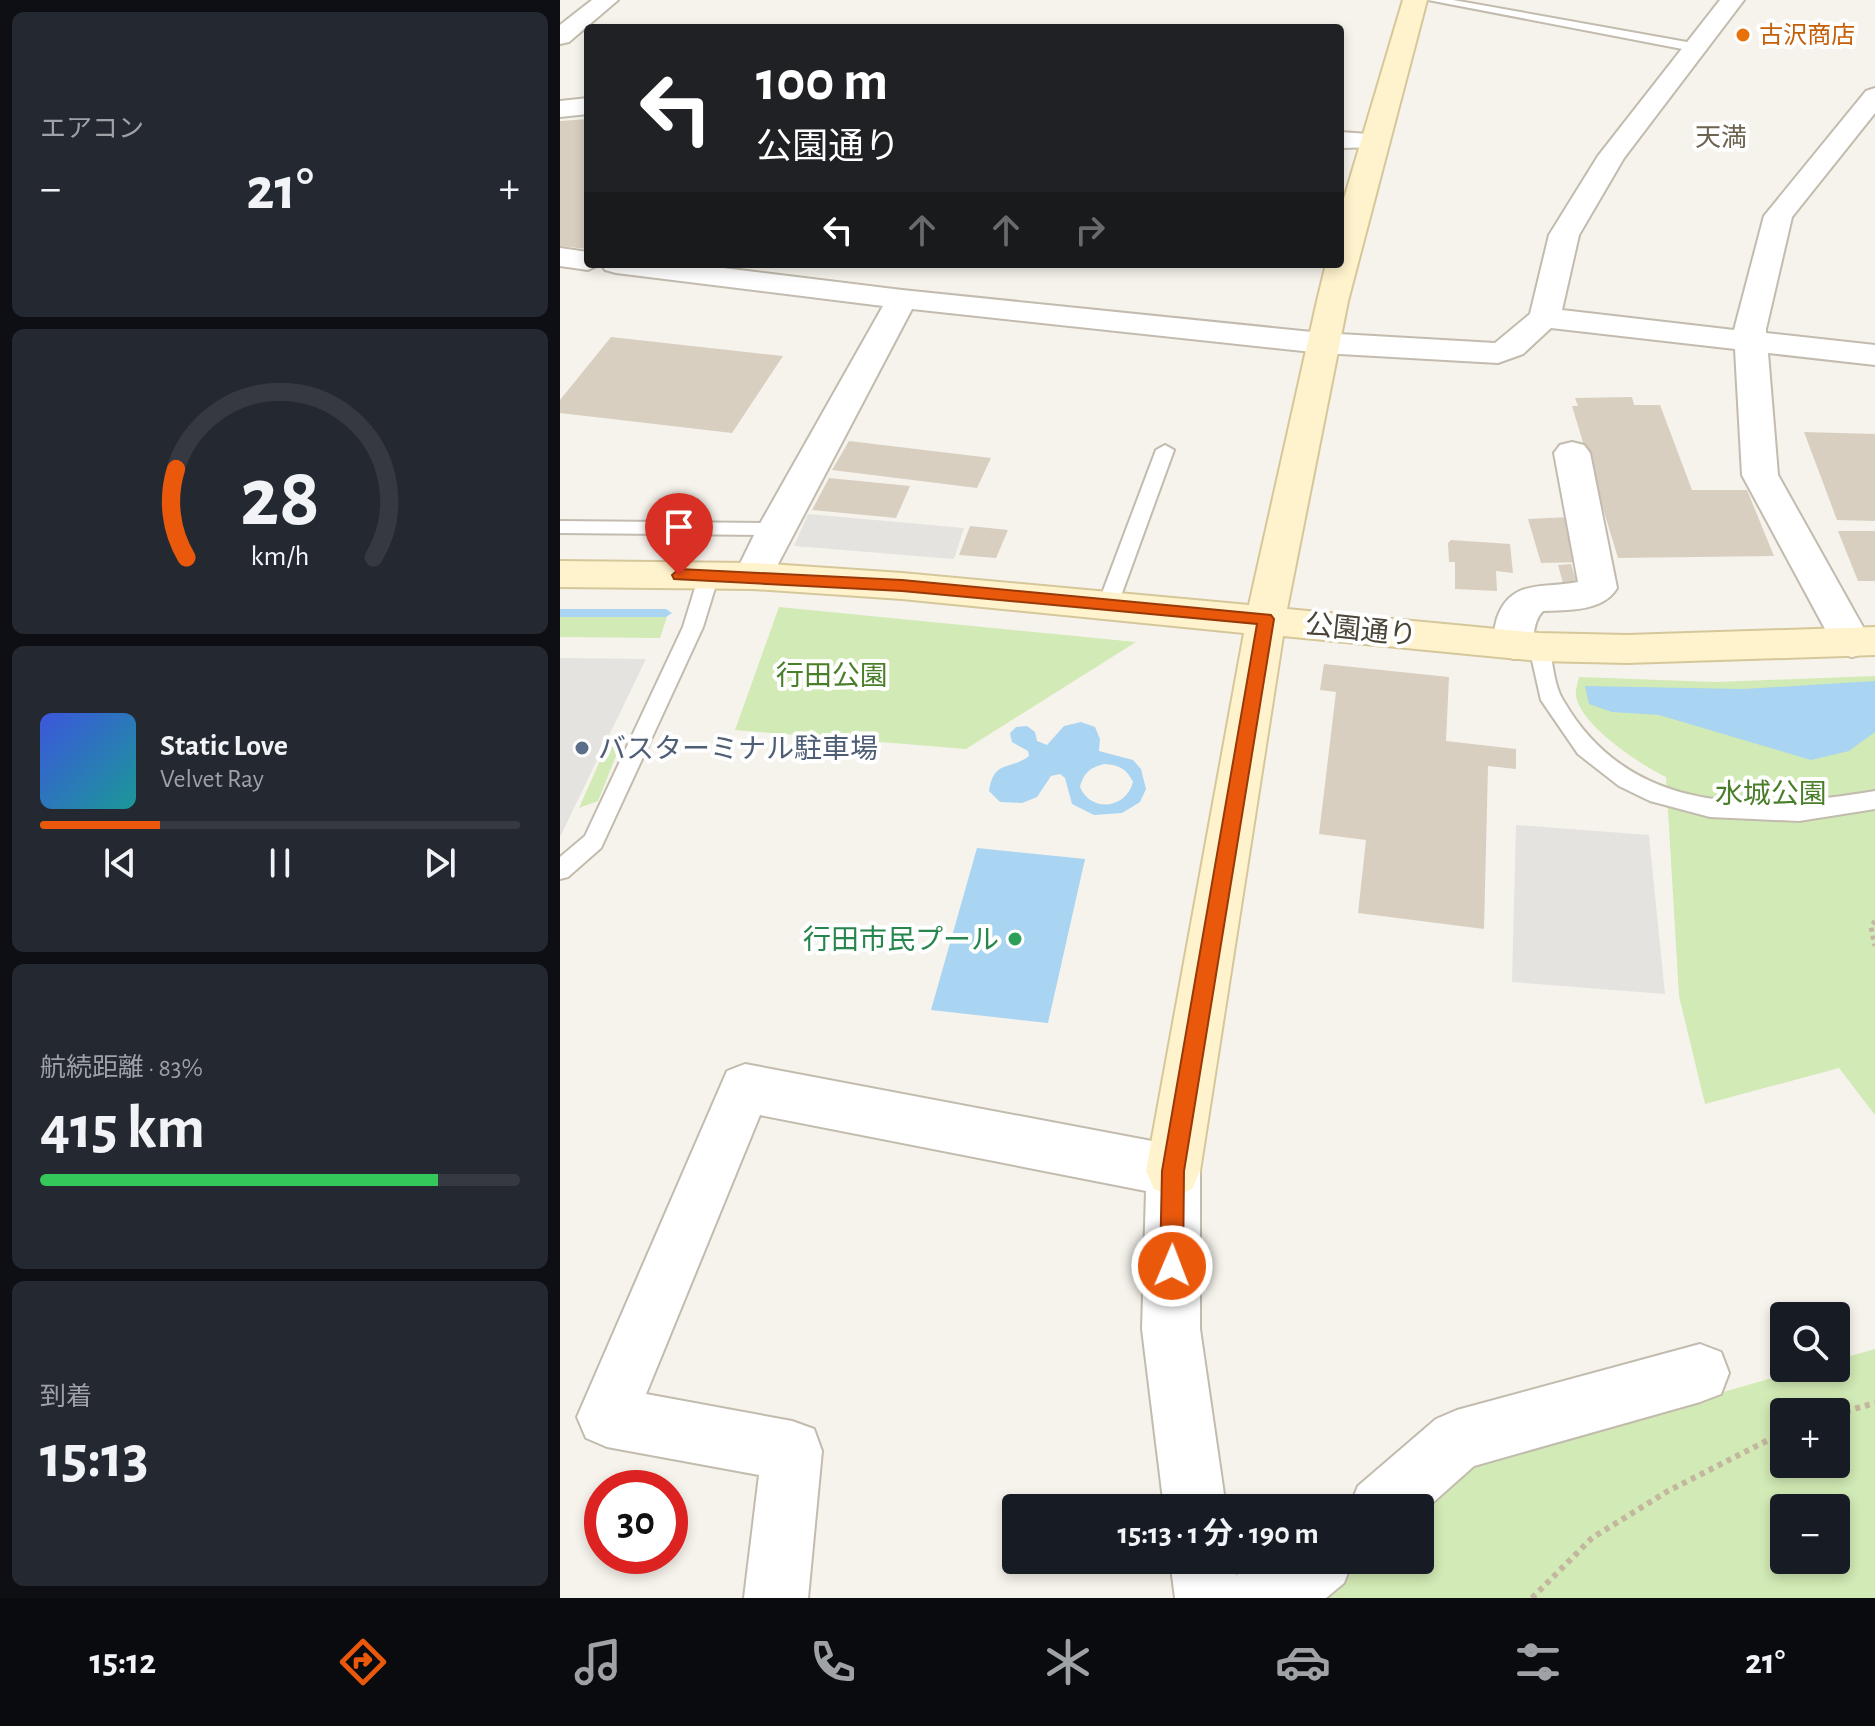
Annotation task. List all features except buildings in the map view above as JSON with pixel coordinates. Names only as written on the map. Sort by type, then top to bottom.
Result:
[{"type":"street","points":[[560,37],[606,0]]},
{"type":"street","points":[[1344,212],[1356,141],[1415,0]]},
{"type":"street","points":[[1545,318],[1564,235],[1612,156],[1732,0]]},
{"type":"street","points":[[1863,642],[1760,475],[1750,329],[1778,216],[1875,96]]},
{"type":"street","points":[[560,109],[584,106]]},
{"type":"street","points":[[560,257],[584,260]]},
{"type":"street","points":[[649,268],[902,299],[1322,343],[1498,353],[1513,349],[1535,324],[1545,318],[1875,355]]},
{"type":"street","points":[[1193,1494],[1171,1329],[1173,1171],[1266,619],[1335,268]]},
{"type":"street","points":[[753,576],[775,529],[902,299]]},
{"type":"street","points":[[1526,646],[1514,621],[1518,610],[1538,596],[1574,596],[1589,594],[1598,588],[1572,453]]},
{"type":"street","name":"公園通り","points":[[560,574],[753,576],[1108,604],[1526,646],[1627,649],[1863,642]]},
{"type":"street","points":[[776,1598],[792,1451],[607,1417],[745,1088],[1173,1171]]},
{"type":"street","points":[[1396,1494],[1457,1440],[1700,1373]]},
{"type":"street","points":[[1204,1574],[1207,1598]]},
{"type":"street","points":[[1259,1598],[1305,1574]]},
{"type":"lane","points":[[1434,0],[1698,48]]},
{"type":"lane","points":[[1108,604],[1165,450]]},
{"type":"lane","points":[[560,527],[775,529]]},
{"type":"lane","points":[[560,870],[593,842],[693,627],[709,575]]},
{"type":"lane","points":[[1526,646],[1551,700],[1586,748],[1627,780],[1658,795],[1710,808],[1799,812],[1875,800]]},
{"type":"path","points":[[1875,921],[1871,927],[1875,946]]},
{"type":"path","points":[[1850,1410],[1875,1403]]},
{"type":"path","points":[[1532,1598],[1592,1538],[1668,1491],[1770,1439]]},
{"type":"green space","name":"行田公園","points":[[779,607],[1136,642],[966,749],[735,730]]},
{"type":"green space","points":[[560,616],[667,617],[660,638],[560,637]]},
{"type":"green space","name":"水城公園","points":[[1875,676],[1875,1115],[1839,1068],[1705,1104],[1679,996],[1666,777],[1628,754],[1589,720],[1576,696],[1579,677],[1715,682]]},
{"type":"green space","points":[[620,746],[598,801],[579,808],[606,747]]},
{"type":"green space","points":[[1875,1349],[1875,1598],[1324,1598],[1351,1574],[1434,1574],[1434,1499],[1473,1464],[1770,1379],[1770,1382],[1850,1382],[1850,1356]]},
{"type":"shaded area","points":[[808,514],[964,528],[954,559],[794,546]]},
{"type":"shaded area","name":"バスターミナル駐車場","points":[[560,658],[646,659],[560,837]]},
{"type":"shaded area","points":[[1516,825],[1649,835],[1665,994],[1512,982]]},
{"type":"water","points":[[1875,681],[1875,732],[1849,751],[1811,760],[1659,715],[1612,712],[1589,704],[1585,686],[1744,689]]},
{"type":"water","points":[[1081,722],[1095,727],[1100,739],[1099,751],[1133,760],[1141,769],[1146,789],[1140,802],[1122,813],[1094,815],[1072,804],[1065,778],[1060,774],[1051,776],[1037,797],[1022,803],[1000,802],[989,791],[991,781],[999,770],[1029,756],[1028,751],[1012,742],[1010,733],[1016,727],[1027,726],[1035,732],[1037,741],[1047,745],[1064,726]],"holes":[[[1104,764],[1125,770],[1133,782],[1123,798],[1108,804],[1092,801],[1080,787],[1088,771]]]},
{"type":"water","points":[[977,848],[1085,859],[1048,1023],[931,1010]]},
{"type":"waterway","points":[[560,613],[666,613]]},
{"type":"place","name":"古沢商店","points":[[1743,35]]},
{"type":"place","name":"バスターミナル駐車場","points":[[582,748]]},
{"type":"place","name":"行田市民プール","points":[[1015,939]]},
{"type":"district","name":"天満","points":[[1721,137]]},
{"type":"route","points":[[679,575],[753,576],[902,586],[1266,619],[1173,1171],[1172,1266]]}]
